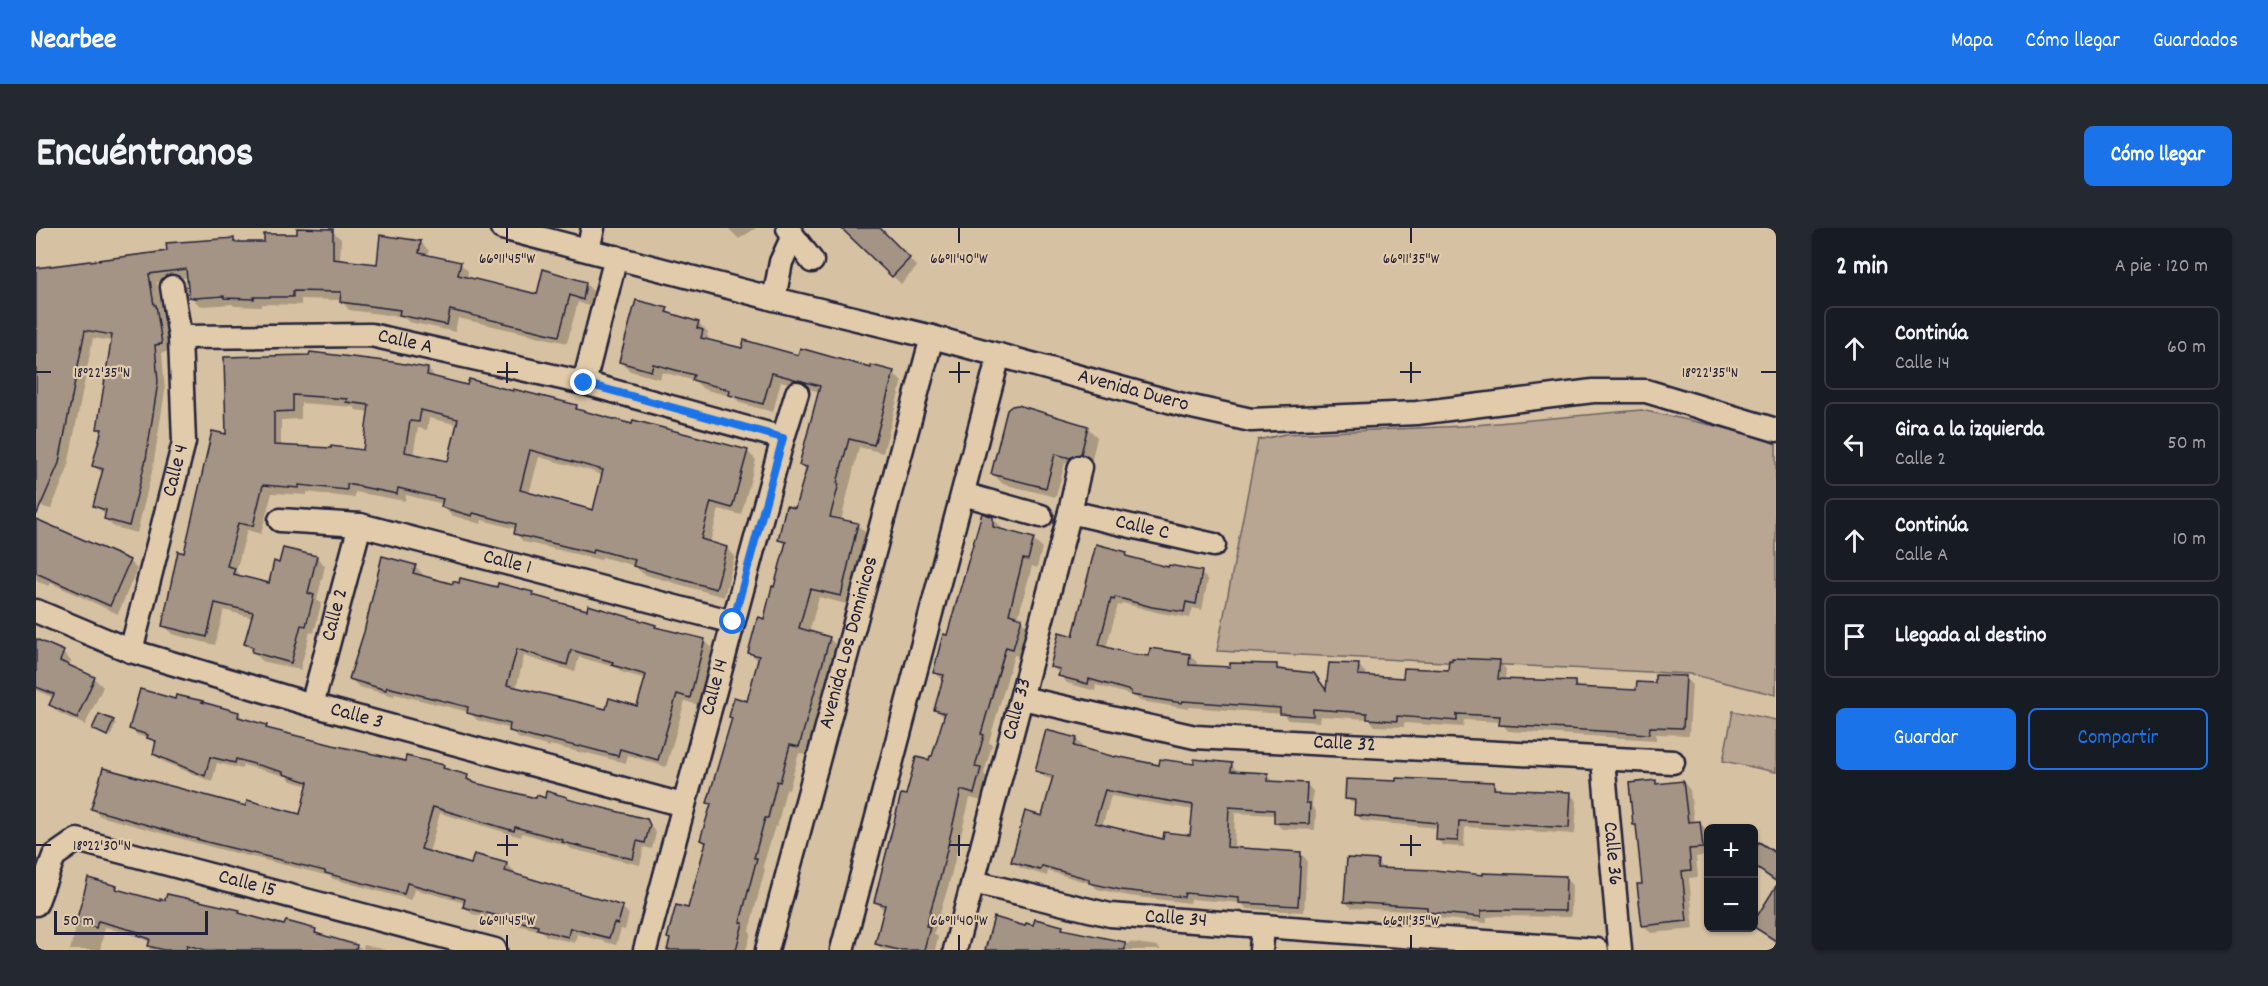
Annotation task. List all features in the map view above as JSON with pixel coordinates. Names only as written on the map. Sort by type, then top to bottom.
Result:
[{"type":"street","name":"Avenida Duero","points":[[502,228],[590,239],[616,257],[774,299],[932,337],[1183,405],[1251,420],[1417,413],[1593,391],[1646,391],[1776,430]]},
{"type":"street","points":[[790,232],[812,261]]},
{"type":"street","points":[[774,299],[781,261],[790,232]]},
{"type":"street","points":[[584,383],[616,257]]},
{"type":"street","name":"Calle 4","points":[[131,651],[184,442],[180,337],[172,287]]},
{"type":"street","name":"Calle A","points":[[180,337],[371,335],[584,383],[783,438]]},
{"type":"street","name":"Avenida Los Dominicos","points":[[767,950],[932,337]]},
{"type":"street","points":[[842,950],[999,355]]},
{"type":"street","name":"Calle 14","points":[[645,950],[797,393]]},
{"type":"street","name":"Calle 33","points":[[955,950],[1070,513],[1080,467]]},
{"type":"street","points":[[963,494],[1041,516]]},
{"type":"street","name":"Calle C","points":[[1070,513],[1214,545]]},
{"type":"street","name":"Calle 1","points":[[280,520],[360,525],[733,622]]},
{"type":"street","name":"Calle 2","points":[[312,705],[360,525]]},
{"type":"street","name":"Calle 3","points":[[36,611],[131,651],[312,705],[683,805]]},
{"type":"street","name":"Calle 32","points":[[1022,698],[1195,737],[1672,762]]},
{"type":"street","name":"Calle 36","points":[[1603,760],[1620,950]]},
{"type":"street","name":"Calle 15","points":[[36,904],[54,856],[77,840],[495,950]]},
{"type":"street","name":"Calle 34","points":[[973,882],[1110,915],[1262,939],[1596,950]]},
{"type":"shaded area","points":[[1641,410],[1753,434],[1776,444],[1776,695],[1690,674],[1217,651],[1258,440],[1285,434],[1464,426]]},
{"type":"shaded area","points":[[1733,711],[1776,720],[1776,772],[1723,761]]},
{"type":"building","points":[[297,228],[333,229],[333,259],[377,264],[380,235],[421,241],[419,253],[461,262],[458,275],[537,294],[543,269],[586,282],[583,300],[570,295],[559,336],[450,310],[447,325],[399,315],[400,310],[340,302],[341,292],[293,291],[293,297],[254,297],[254,299],[224,298],[224,296],[195,298],[189,297],[186,269],[149,274],[162,344],[155,345],[158,382],[146,459],[129,526],[104,519],[106,510],[93,506],[103,469],[92,466],[102,429],[97,429],[112,335],[85,330],[59,463],[36,516],[36,268],[167,251],[166,243],[234,238],[234,242],[264,242],[264,234],[297,234]]},
{"type":"building","points":[[841,228],[880,228],[910,258],[892,277]]},
{"type":"building","points":[[636,300],[668,308],[666,312],[699,322],[697,328],[703,330],[701,338],[742,348],[744,340],[798,355],[800,348],[871,368],[871,365],[894,371],[874,445],[849,439],[830,517],[858,523],[841,596],[810,589],[799,628],[830,637],[799,747],[790,745],[780,782],[777,781],[768,818],[765,818],[754,858],[757,858],[740,922],[743,923],[736,950],[667,950],[670,939],[667,938],[676,905],[688,908],[706,842],[700,840],[711,804],[707,803],[732,718],[729,717],[734,697],[747,701],[759,656],[748,653],[756,623],[759,617],[764,619],[786,542],[778,540],[786,506],[795,508],[807,467],[799,465],[820,386],[772,373],[763,404],[729,395],[730,390],[692,380],[694,375],[653,364],[651,371],[619,362]]},
{"type":"building","points":[[310,352],[428,368],[427,375],[467,385],[469,379],[513,391],[513,389],[577,405],[576,409],[632,424],[633,420],[748,450],[732,508],[711,502],[701,539],[727,547],[716,589],[633,566],[635,560],[594,549],[593,553],[514,534],[516,524],[473,513],[472,516],[441,507],[443,499],[398,488],[397,494],[347,484],[347,490],[299,485],[299,488],[263,485],[253,526],[238,523],[227,566],[235,568],[233,574],[269,583],[274,561],[279,563],[283,548],[317,556],[308,593],[314,595],[306,626],[301,625],[291,663],[252,652],[253,647],[244,644],[253,612],[215,603],[207,637],[162,626],[178,551],[184,553],[212,431],[226,434],[224,357],[309,355]],"holes":[[[293,395],[347,399],[346,402],[369,405],[363,450],[331,446],[331,448],[274,445],[274,412],[293,411]],[[421,410],[458,419],[448,461],[405,452],[410,421],[419,422]],[[530,450],[603,470],[593,510],[520,490]]]},
{"type":"building","points":[[1018,405],[1088,426],[1081,454],[1070,458],[1055,454],[1046,488],[991,474],[1007,410]]},
{"type":"building","points":[[982,513],[993,517],[993,527],[1034,538],[1028,560],[1023,559],[1009,614],[1022,618],[1013,649],[1006,647],[981,734],[984,735],[975,767],[981,768],[974,794],[961,790],[941,875],[926,926],[930,927],[924,950],[898,950],[875,944],[885,905],[874,902],[901,794],[906,795],[916,757],[929,760],[932,756],[945,713],[934,710],[944,675],[933,673],[943,634],[947,635]]},
{"type":"building","points":[[36,519],[130,560],[110,606],[36,573]]},
{"type":"building","points":[[1096,544],[1127,552],[1126,556],[1168,567],[1169,565],[1202,571],[1196,604],[1186,602],[1184,612],[1152,607],[1115,597],[1114,600],[1111,599],[1099,645],[1131,654],[1149,656],[1150,648],[1190,654],[1189,665],[1230,667],[1230,663],[1277,664],[1277,669],[1314,673],[1326,690],[1329,663],[1359,664],[1358,675],[1403,678],[1404,668],[1448,670],[1449,660],[1452,661],[1452,658],[1500,660],[1498,679],[1575,681],[1575,687],[1636,690],[1637,682],[1655,683],[1655,675],[1686,676],[1683,728],[1650,727],[1649,734],[1499,725],[1500,716],[1457,714],[1457,721],[1397,716],[1397,721],[1367,719],[1367,713],[1313,709],[1313,716],[1280,714],[1280,708],[1183,701],[1182,703],[1131,695],[1131,691],[1089,679],[1088,684],[1058,676],[1060,669],[1050,667],[1059,632],[1073,636]]},
{"type":"building","points":[[382,556],[416,565],[413,573],[453,584],[453,581],[459,583],[460,578],[497,587],[498,583],[587,610],[588,605],[656,625],[655,627],[705,639],[690,698],[677,694],[658,760],[620,749],[618,756],[543,738],[542,740],[509,731],[510,724],[467,713],[468,707],[387,687],[386,690],[349,679],[364,632]],"holes":[[[517,649],[567,665],[571,650],[613,662],[612,665],[646,675],[637,706],[609,698],[606,709],[507,685]]]},
{"type":"building","points":[[36,639],[64,651],[60,661],[95,677],[77,718],[49,705],[54,694],[36,687]]},
{"type":"building","points":[[140,689],[175,699],[176,695],[203,701],[239,712],[238,717],[267,725],[266,728],[333,745],[405,761],[406,756],[444,765],[443,768],[468,775],[467,779],[475,783],[536,798],[537,795],[545,798],[546,791],[567,797],[567,799],[647,819],[650,825],[645,843],[637,841],[633,859],[562,842],[563,840],[515,827],[514,831],[433,807],[421,849],[471,864],[474,854],[507,863],[505,871],[623,906],[618,924],[614,923],[609,938],[570,928],[568,937],[537,929],[538,926],[463,907],[465,899],[407,883],[404,894],[91,809],[103,768],[246,806],[247,800],[300,814],[308,782],[283,774],[283,772],[236,759],[235,763],[210,757],[205,776],[153,754],[156,741],[147,738],[148,735],[129,729]]},
{"type":"building","points":[[99,714],[114,720],[107,736],[92,729]]},
{"type":"building","points":[[1046,730],[1077,738],[1074,746],[1115,757],[1159,765],[1160,759],[1194,764],[1194,759],[1232,763],[1231,771],[1268,773],[1268,781],[1307,783],[1306,803],[1310,803],[1309,824],[1274,823],[1274,810],[1229,807],[1227,847],[1301,852],[1298,906],[1239,903],[1239,898],[1185,893],[1184,897],[1121,890],[1089,883],[1089,879],[1042,866],[1040,870],[1011,862],[1025,811],[1042,816],[1053,776],[1035,771]],"holes":[[[1105,790],[1193,805],[1190,835],[1164,832],[1163,839],[1095,823]]]},
{"type":"building","points":[[1396,778],[1494,782],[1494,789],[1571,792],[1569,828],[1459,821],[1458,841],[1436,840],[1437,823],[1354,815],[1355,800],[1345,799],[1346,779],[1396,781]]},
{"type":"building","points":[[1656,780],[1656,784],[1683,781],[1688,822],[1700,821],[1703,848],[1689,849],[1691,870],[1682,871],[1687,921],[1642,926],[1637,884],[1642,884],[1629,783]]},
{"type":"building","points":[[1759,842],[1776,853],[1776,881],[1758,869]]},
{"type":"building","points":[[1347,858],[1378,860],[1377,868],[1483,875],[1483,873],[1566,876],[1565,911],[1492,910],[1481,911],[1481,917],[1427,912],[1427,907],[1344,902]]},
{"type":"building","points":[[88,878],[117,886],[116,889],[160,901],[160,899],[165,900],[167,894],[240,910],[239,913],[284,925],[286,921],[316,929],[315,933],[357,945],[356,950],[206,950],[187,945],[186,950],[164,950],[148,946],[150,939],[138,935],[139,932],[98,921],[96,928],[76,922]]},
{"type":"building","points":[[1776,886],[1776,941],[1758,930],[1758,915]]},
{"type":"building","points":[[994,917],[1025,926],[1026,923],[1033,925],[1035,919],[1063,926],[1062,929],[1125,942],[1125,950],[985,950]]},
{"type":"route","points":[[584,383],[783,438],[733,622]]}]
